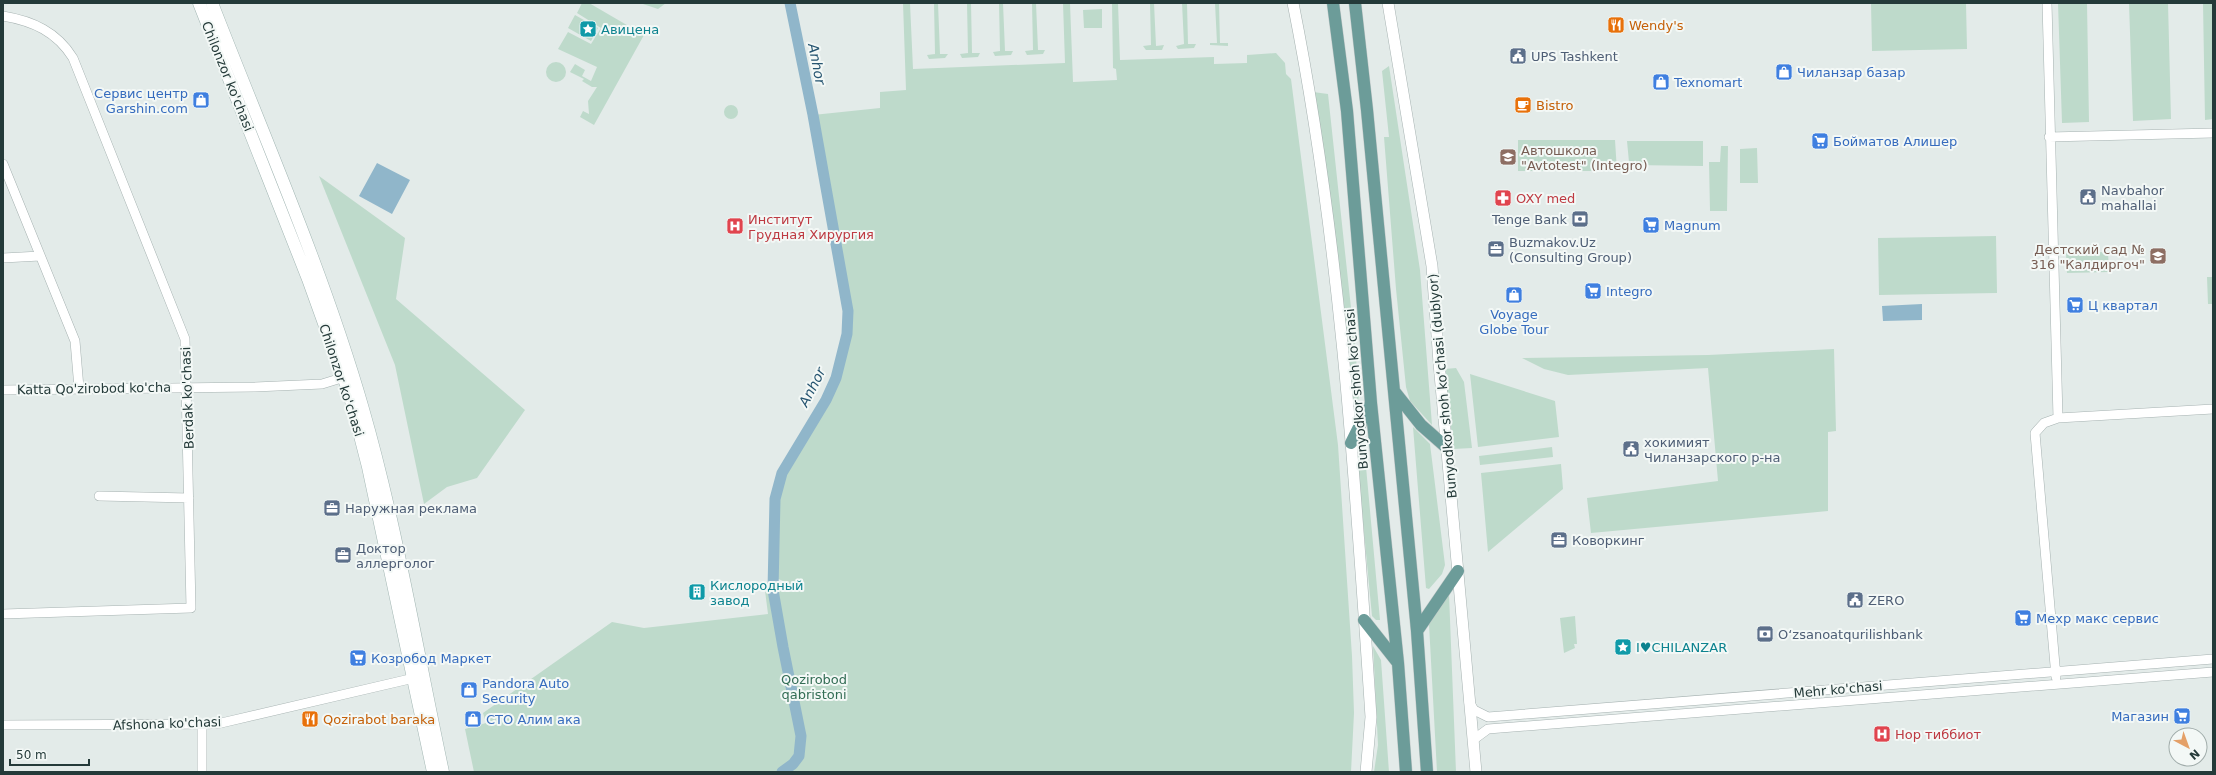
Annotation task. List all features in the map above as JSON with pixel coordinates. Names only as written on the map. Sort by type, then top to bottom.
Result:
[{"type":"main road","name":"Chilonzor ko'chasi","points":[[199,3],[348,377]]},
{"type":"main road","name":"Chilonzor ko'chasi","points":[[212,3],[320,280],[348,377],[418,677],[443,772]]},
{"type":"main road","name":"Bunyodkor shoh ko'chasi","points":[[1332,3],[1347,111],[1371,403],[1398,663],[1406,772]]},
{"type":"main road","points":[[1355,3],[1417,630],[1427,772]]},
{"type":"main road","points":[[1394,391],[1421,425],[1446,447]]},
{"type":"main road","points":[[1351,443],[1371,403]]},
{"type":"main road","points":[[1417,630],[1458,572]]},
{"type":"main road","points":[[1364,620],[1398,663]]},
{"type":"main road","name":"Chilonzor ko'chasi","points":[[418,677],[433,772]]},
{"type":"street","points":[[1293,3],[1310,89],[1340,320],[1351,443],[1371,717],[1366,772]]},
{"type":"street","name":"Bunyodkor shoh koʻchasi (dublyor)","points":[[1388,3],[1432,266],[1446,447],[1476,772]]},
{"type":"street","points":[[2047,3],[2049,137],[2058,418]]},
{"type":"street","name":"Berdak ko'chasi","points":[[3,16],[25,21],[48,31],[57,38],[73,58],[185,339],[191,608],[3,614]]},
{"type":"street","points":[[2049,137],[2213,133]]},
{"type":"street","points":[[3,164],[75,341],[79,388]]},
{"type":"street","points":[[3,258],[40,256]]},
{"type":"street","name":"Katta Qo'zirobod ko'cha","points":[[3,390],[255,387],[322,384],[348,377]]},
{"type":"street","points":[[2056,684],[2035,433],[2044,423],[2058,418],[2213,409]]},
{"type":"street","points":[[99,496],[189,498]]},
{"type":"street","name":"Mehr ko'chasi","points":[[1488,717],[2213,659]]},
{"type":"street","points":[[2174,662],[2175,675]]},
{"type":"street","points":[[2044,672],[2045,685]]},
{"type":"street","name":"Mehr ko'chasi","points":[[1488,729],[2213,672]]},
{"type":"street","name":"Afshona ko'chasi","points":[[3,725],[202,725],[233,720],[418,677]]},
{"type":"street","points":[[1851,688],[1852,701]]},
{"type":"street","points":[[1830,690],[1831,702]]},
{"type":"street","points":[[1469,702],[1474,710],[1488,717],[1488,729],[1473,740]]},
{"type":"street","points":[[202,725],[202,772]]},
{"type":"green space","points":[[582,3],[589,3],[644,35],[594,125],[580,117],[583,111],[589,114],[588,101],[597,87],[592,87],[582,81],[584,79],[570,72],[575,64],[585,70],[582,76],[591,81],[597,67],[558,49],[568,32],[591,44],[601,28],[577,13]]},
{"type":"green space","points":[[640,3],[666,3],[658,9]]},
{"type":"green space","name":"Qozirobod qabristoni","points":[[903,3],[910,3],[913,69],[1065,63],[1063,3],[1070,3],[1073,82],[1117,80],[1116,69],[1113,68],[1112,3],[1118,3],[1120,60],[1214,57],[1214,64],[1247,63],[1247,55],[1276,53],[1285,63],[1286,74],[1291,79],[1338,445],[1352,656],[1354,713],[1351,772],[474,772],[465,729],[486,723],[483,713],[612,622],[644,628],[768,614],[764,583],[785,582],[774,577],[775,512],[778,486],[782,473],[825,403],[838,373],[843,358],[846,341],[846,292],[813,115],[880,108],[880,92],[906,90]]},
{"type":"green space","points":[[934,3],[938,3],[940,54],[948,54],[945,58],[929,59],[927,55],[935,54]]},
{"type":"green space","points":[[967,3],[971,3],[972,53],[980,53],[978,57],[962,58],[960,54],[968,53]]},
{"type":"green space","points":[[999,3],[1003,3],[1005,51],[1013,51],[1011,55],[995,56],[993,52],[1000,51]]},
{"type":"green space","points":[[1032,3],[1036,3],[1038,50],[1045,50],[1043,54],[1027,55],[1025,51],[1033,50]]},
{"type":"green space","points":[[1150,3],[1154,3],[1156,46],[1164,45],[1162,50],[1146,50],[1143,46],[1151,45]]},
{"type":"green space","points":[[1182,3],[1187,3],[1188,44],[1196,44],[1194,48],[1178,49],[1176,46],[1184,44]]},
{"type":"green space","points":[[1215,3],[1219,3],[1220,43],[1228,43],[1228,46],[1210,45],[1210,43],[1217,43]]},
{"type":"green space","points":[[1871,3],[1966,3],[1967,49],[1872,51]]},
{"type":"green space","points":[[2058,3],[2087,3],[2089,122],[2062,123]]},
{"type":"green space","points":[[2129,3],[2168,3],[2171,119],[2133,121]]},
{"type":"green space","points":[[2203,3],[2213,3],[2213,119],[2205,120]]},
{"type":"green space","points":[[1102,9],[1102,28],[1084,28],[1083,10]]},
{"type":"green space","points":[[575,15],[598,28],[591,41],[568,28]]},
{"type":"green space","points":[[552,62],[560,62],[566,68],[566,76],[560,82],[552,82],[546,76],[546,68]]},
{"type":"green space","points":[[1389,66],[1420,270],[1432,425],[1410,401],[1406,387],[1396,289],[1384,137],[1389,137],[1382,71]]},
{"type":"green space","points":[[1313,92],[1328,94],[1355,345],[1359,396],[1357,404],[1352,410]]},
{"type":"green space","points":[[731,105],[736,107],[738,112],[736,117],[731,119],[726,117],[724,112],[726,107]]},
{"type":"green space","points":[[1518,140],[1615,140],[1617,171],[1518,171]]},
{"type":"green space","points":[[1627,141],[1703,141],[1703,166],[1632,165],[1629,162]]},
{"type":"green space","points":[[1721,146],[1728,146],[1727,211],[1710,211],[1709,162],[1720,162]]},
{"type":"green space","points":[[1757,148],[1758,183],[1740,183],[1740,149]]},
{"type":"green space","points":[[319,176],[405,238],[396,299],[525,410],[477,478],[447,487],[424,504],[395,365]]},
{"type":"green space","points":[[1996,236],[1997,293],[1879,295],[1878,238]]},
{"type":"green space","points":[[2108,252],[2109,272],[2067,273],[2066,253]]},
{"type":"green space","points":[[2207,277],[2213,277],[2213,304],[2208,304]]},
{"type":"green space","points":[[1834,349],[1836,431],[1828,432],[1828,511],[1591,533],[1587,498],[1718,481],[1708,368],[1568,375],[1544,369],[1522,358],[1708,355]]},
{"type":"green space","points":[[1456,368],[1464,382],[1472,448],[1453,449],[1445,369]]},
{"type":"green space","points":[[1470,374],[1555,401],[1559,437],[1478,447]]},
{"type":"green space","points":[[1413,427],[1430,444],[1445,565],[1442,574],[1429,589],[1426,588]]},
{"type":"green space","points":[[1363,434],[1380,620],[1376,620],[1372,616],[1356,448]]},
{"type":"green space","points":[[1552,447],[1553,457],[1480,465],[1479,456]]},
{"type":"green space","points":[[1561,464],[1563,489],[1488,552],[1481,473]]},
{"type":"green space","points":[[1449,594],[1456,772],[1437,772],[1429,624],[1431,616]]},
{"type":"green space","points":[[1575,616],[1577,644],[1574,644],[1575,648],[1564,653],[1560,618]]},
{"type":"green space","points":[[1373,646],[1381,660],[1389,772],[1374,772],[1378,745]]},
{"type":"water","points":[[377,163],[410,180],[392,214],[359,196]]},
{"type":"water","points":[[1922,304],[1922,320],[1883,321],[1882,306]]},
{"type":"waterway","name":"Anhor","points":[[782,772],[793,764],[799,756],[801,736],[773,590],[775,499],[782,473],[826,400],[836,378],[847,334],[848,311],[813,115],[790,3]]},
{"type":"place","name":"Wendy's","points":[[1616,25]]},
{"type":"place","name":"Авицена","points":[[588,29]]},
{"type":"place","name":"UPS Tashkent","points":[[1518,56]]},
{"type":"place","name":"Чиланзар базар","points":[[1784,72]]},
{"type":"place","name":"Texnomart","points":[[1661,82]]},
{"type":"place","name":"Сервис центр Garshin.com","points":[[201,100]]},
{"type":"place","name":"Bistro","points":[[1523,105]]},
{"type":"place","name":"Бойматов Алишер","points":[[1820,141]]},
{"type":"place","name":"Автошкола \"Avtotest\" (Integro)","points":[[1508,157]]},
{"type":"place","name":"Navbahor mahallai","points":[[2088,197]]},
{"type":"place","name":"OXY med","points":[[1503,198]]},
{"type":"place","name":"Tenge Bank","points":[[1580,219]]},
{"type":"place","name":"Magnum","points":[[1651,225]]},
{"type":"place","name":"Институт Грудная Хирургия","points":[[735,226]]},
{"type":"place","name":"Buzmakov.Uz (Consulting Group)","points":[[1496,249]]},
{"type":"place","name":"Дестский сад № 316 \"Калдиргоч\"","points":[[2158,256]]},
{"type":"place","name":"Integro","points":[[1593,291]]},
{"type":"place","name":"Voyage Globe Tour","points":[[1514,295]]},
{"type":"place","name":"Ц квартал","points":[[2075,305]]},
{"type":"place","name":"хокимият Чиланзарского р-на","points":[[1631,449]]},
{"type":"place","name":"Наружная реклама","points":[[332,508]]},
{"type":"place","name":"Коворкинг","points":[[1559,540]]},
{"type":"place","name":"Доктор аллерголог","points":[[343,555]]},
{"type":"place","name":"Кислородный завод","points":[[697,592]]},
{"type":"place","name":"ZERO","points":[[1855,600]]},
{"type":"place","name":"Мехр макс сервис","points":[[2023,618]]},
{"type":"place","name":"Oʻzsanoatqurilishbank","points":[[1765,634]]},
{"type":"place","name":"I♥CHILANZAR","points":[[1623,647]]},
{"type":"place","name":"Козробод Маркет","points":[[358,658]]},
{"type":"place","name":"Pandora Auto Security","points":[[469,690]]},
{"type":"place","name":"Магазин","points":[[2182,716]]},
{"type":"place","name":"Qozirabot baraka","points":[[310,719]]},
{"type":"place","name":"СТО Алим ака","points":[[473,719]]},
{"type":"place","name":"Нор тиббиот","points":[[1882,734]]}]
